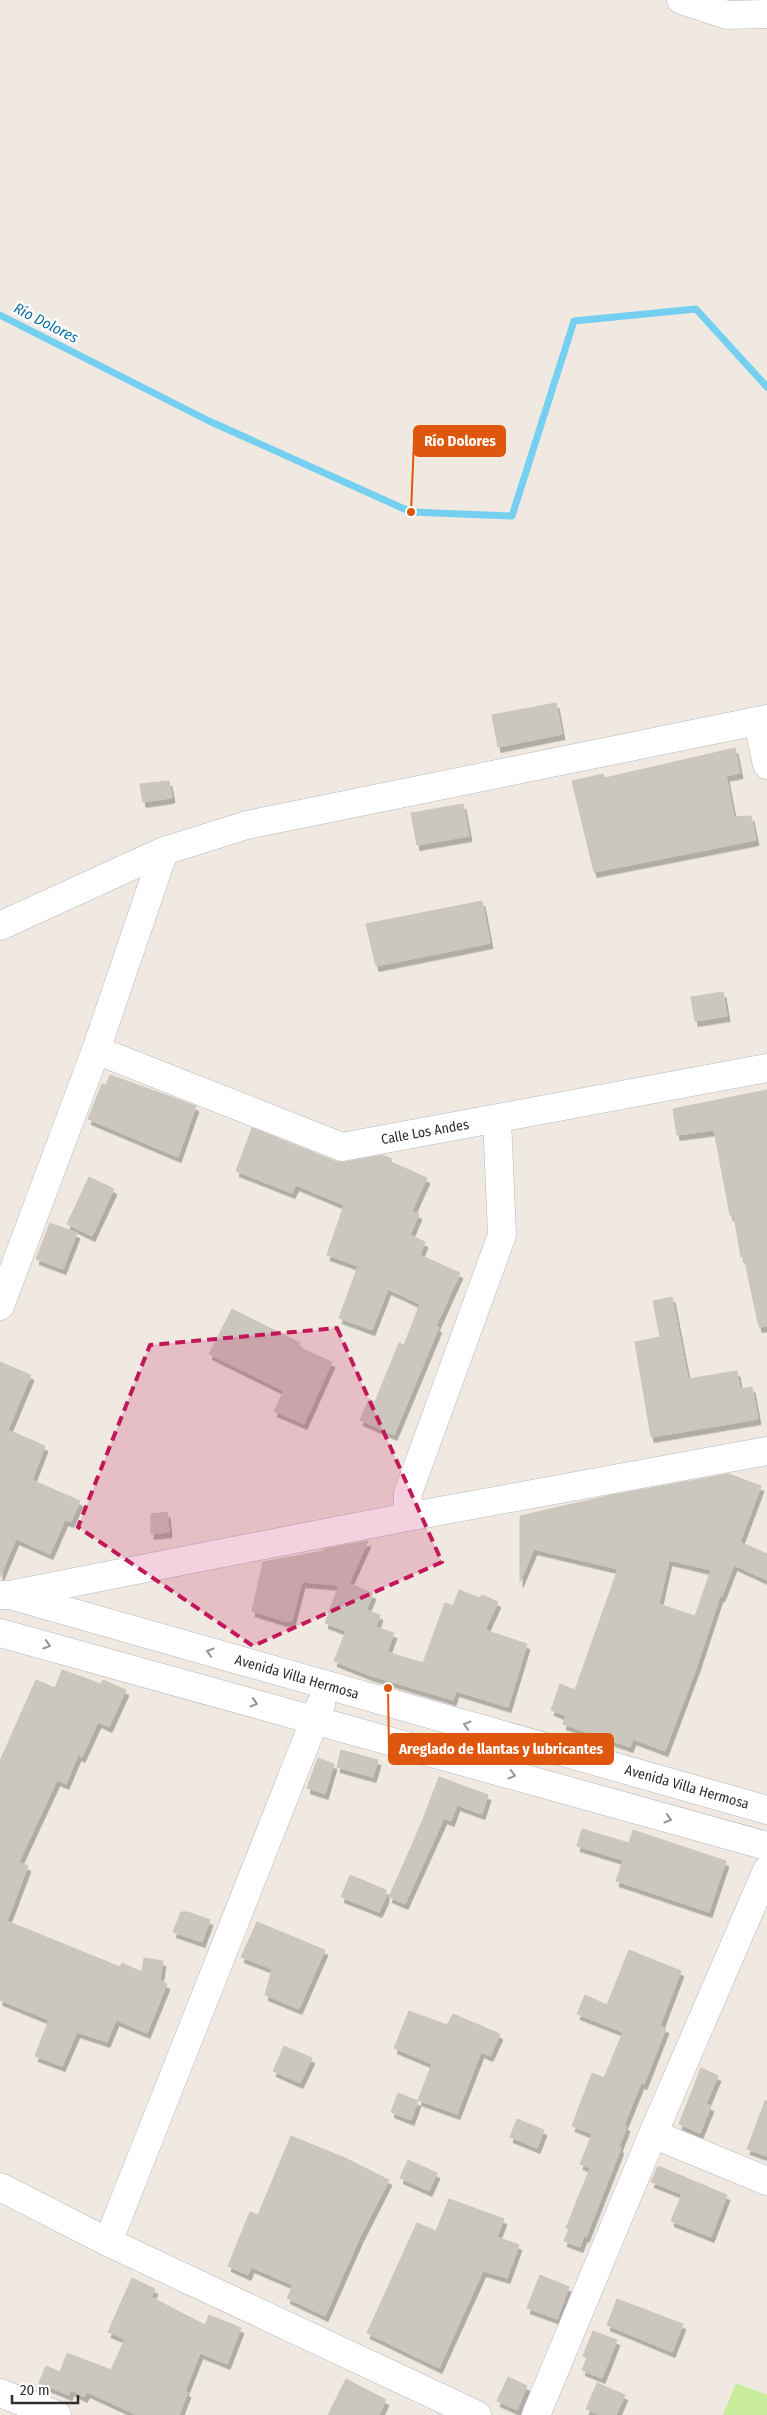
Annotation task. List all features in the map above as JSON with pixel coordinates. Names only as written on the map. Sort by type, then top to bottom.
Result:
[{"type":"street","points":[[681,0],[727,15],[767,14]]},
{"type":"street","points":[[0,926],[164,851],[247,825],[762,721],[767,765]]},
{"type":"street","points":[[0,1306],[96,1050],[164,851]]},
{"type":"street","name":"Calle Los Andes","points":[[96,1050],[342,1147],[767,1068]]},
{"type":"street","points":[[407,1517],[408,1493],[502,1235],[497,1119]]},
{"type":"street","points":[[5,1595],[407,1517],[767,1451]]},
{"type":"street","name":"Avenida Villa Hermosa","points":[[5,1595],[767,1810]]},
{"type":"street","points":[[0,1633],[767,1846]]},
{"type":"street","points":[[108,2242],[313,1720],[330,1687]]},
{"type":"street","points":[[536,2415],[652,2134],[767,1870]]},
{"type":"street","points":[[652,2134],[767,2181]]},
{"type":"street","points":[[0,2187],[108,2242],[477,2415]]},
{"type":"street","points":[[0,2393],[57,2415]]},
{"type":"highlighted area","points":[[337,1328],[442,1562],[253,1646],[78,1527],[150,1345]]},
{"type":"green space","points":[[736,2383],[767,2395],[767,2415],[723,2415]]},
{"type":"building","points":[[556,703],[562,734],[498,747],[492,715]]},
{"type":"building","points":[[735,748],[740,773],[726,776],[734,817],[751,816],[756,840],[594,872],[572,781],[603,774],[605,778]]},
{"type":"building","points":[[169,781],[172,797],[143,802],[140,784]]},
{"type":"building","points":[[463,804],[469,836],[417,845],[411,813]]},
{"type":"building","points":[[482,901],[490,943],[376,966],[366,924]]},
{"type":"building","points":[[723,992],[727,1016],[695,1021],[691,997]]},
{"type":"building","points":[[110,1075],[196,1106],[178,1157],[88,1119],[102,1084],[106,1085]]},
{"type":"building","points":[[767,1090],[767,1326],[759,1327],[744,1257],[741,1257],[734,1216],[730,1215],[714,1130],[677,1135],[673,1109]]},
{"type":"building","points":[[252,1128],[337,1162],[383,1155],[392,1159],[391,1162],[427,1178],[412,1211],[419,1214],[410,1235],[425,1242],[420,1255],[460,1273],[436,1326],[439,1327],[394,1435],[360,1420],[369,1399],[375,1402],[399,1343],[404,1345],[420,1304],[388,1289],[372,1330],[339,1318],[358,1266],[327,1255],[344,1205],[296,1185],[292,1193],[236,1171]]},
{"type":"building","points":[[89,1177],[114,1189],[92,1236],[67,1224]]},
{"type":"building","points":[[50,1223],[77,1233],[63,1269],[36,1259]]},
{"type":"building","points":[[672,1297],[688,1379],[737,1371],[740,1389],[752,1387],[758,1419],[651,1437],[635,1342],[660,1337],[653,1301]]},
{"type":"building","points":[[232,1309],[300,1343],[298,1347],[332,1362],[304,1424],[274,1411],[284,1391],[209,1354]]},
{"type":"building","points":[[0,1362],[31,1375],[8,1430],[45,1446],[32,1480],[80,1501],[71,1522],[65,1520],[50,1554],[16,1539],[0,1577]]},
{"type":"building","points":[[729,1474],[761,1486],[740,1542],[767,1554],[767,1580],[734,1565],[722,1596],[720,1596],[697,1666],[665,1751],[633,1739],[630,1747],[563,1724],[566,1716],[551,1710],[560,1684],[575,1690],[618,1569],[534,1549],[520,1582],[520,1516],[612,1495]],"holes":[[[669,1560],[711,1570],[695,1616],[659,1604]]]},
{"type":"building","points":[[167,1512],[169,1532],[151,1534],[151,1514]]},
{"type":"building","points":[[368,1541],[349,1583],[373,1594],[366,1610],[380,1615],[376,1627],[394,1633],[387,1652],[423,1663],[445,1603],[453,1606],[459,1590],[480,1598],[482,1595],[498,1602],[485,1630],[527,1644],[508,1707],[456,1691],[453,1700],[369,1675],[334,1661],[346,1631],[325,1623],[339,1585],[302,1582],[292,1621],[284,1621],[252,1611],[263,1562]]},
{"type":"building","points":[[62,1670],[101,1684],[103,1680],[126,1690],[109,1727],[98,1722],[82,1757],[78,1755],[66,1784],[57,1780],[19,1862],[28,1866],[7,1921],[120,1967],[122,1963],[142,1972],[144,1958],[163,1961],[160,1980],[167,1984],[147,2033],[116,2020],[107,2042],[77,2032],[62,2066],[35,2056],[49,2020],[0,2000],[0,1761],[36,1680],[55,1688]]},
{"type":"building","points":[[341,1750],[378,1760],[373,1777],[337,1767]]},
{"type":"building","points":[[318,1758],[334,1764],[325,1794],[307,1788]]},
{"type":"building","points":[[439,1777],[488,1795],[482,1814],[457,1805],[451,1821],[444,1818],[405,1904],[389,1897],[422,1822]]},
{"type":"building","points":[[582,1829],[629,1843],[633,1830],[726,1861],[709,1912],[616,1881],[623,1860],[577,1846]]},
{"type":"building","points":[[350,1875],[386,1890],[386,1897],[379,1912],[341,1897]]},
{"type":"building","points":[[181,1912],[188,1912],[210,1920],[202,1942],[173,1932]]},
{"type":"building","points":[[257,1922],[325,1950],[299,2009],[265,1995],[272,1969],[241,1957]]},
{"type":"building","points":[[629,1950],[681,1971],[660,2026],[666,2028],[644,2084],[641,2083],[624,2125],[627,2126],[619,2147],[621,2148],[586,2237],[584,2236],[580,2247],[564,2241],[569,2229],[566,2228],[590,2168],[580,2164],[592,2134],[572,2126],[592,2073],[604,2078],[623,2032],[577,2014],[585,1995],[607,2005]]},
{"type":"building","points":[[409,2011],[447,2025],[453,2014],[500,2034],[490,2056],[481,2052],[457,2114],[418,2100],[432,2064],[394,2048]]},
{"type":"building","points":[[284,2046],[312,2058],[300,2083],[273,2071]]},
{"type":"building","points":[[701,2068],[718,2076],[706,2104],[711,2106],[700,2133],[679,2124]]},
{"type":"building","points":[[398,2093],[418,2101],[411,2120],[391,2112]]},
{"type":"building","points":[[765,2101],[767,2101],[767,2156],[747,2149]]},
{"type":"building","points":[[517,2119],[544,2130],[537,2148],[510,2137]]},
{"type":"building","points":[[291,2136],[345,2158],[389,2180],[360,2237],[325,2316],[287,2298],[293,2285],[251,2267],[248,2275],[228,2266],[250,2212],[258,2215]]},
{"type":"building","points":[[408,2160],[437,2173],[429,2191],[400,2178]]},
{"type":"building","points":[[658,2166],[727,2195],[711,2237],[671,2221],[682,2194],[651,2182]]},
{"type":"building","points":[[449,2199],[504,2219],[497,2237],[519,2245],[507,2278],[483,2271],[439,2368],[367,2333],[417,2223],[436,2231]]},
{"type":"building","points":[[540,2275],[569,2287],[557,2319],[527,2308]]},
{"type":"building","points":[[132,2278],[155,2289],[151,2297],[205,2325],[209,2315],[241,2328],[227,2364],[200,2353],[185,2391],[188,2392],[179,2415],[137,2415],[87,2392],[84,2397],[71,2390],[69,2395],[39,2383],[46,2366],[60,2372],[67,2353],[111,2370],[125,2339],[108,2332]]},
{"type":"building","points":[[617,2299],[683,2324],[672,2352],[607,2325]]},
{"type":"building","points":[[593,2331],[617,2340],[602,2378],[582,2370],[587,2358],[583,2356]]},
{"type":"building","points":[[508,2377],[527,2386],[517,2410],[497,2401]]},
{"type":"building","points":[[346,2379],[386,2400],[379,2415],[328,2415]]},
{"type":"building","points":[[597,2383],[625,2395],[616,2415],[600,2415],[586,2409]]},
{"type":"waterway","name":"Río Dolores","points":[[0,315],[209,421],[411,512],[512,516],[574,321],[696,309],[767,387]]},
{"type":"place","name":"Río Dolores","points":[[411,512]]},
{"type":"place","name":"Areglado de llantas y lubricantes","points":[[388,1688]]}]
